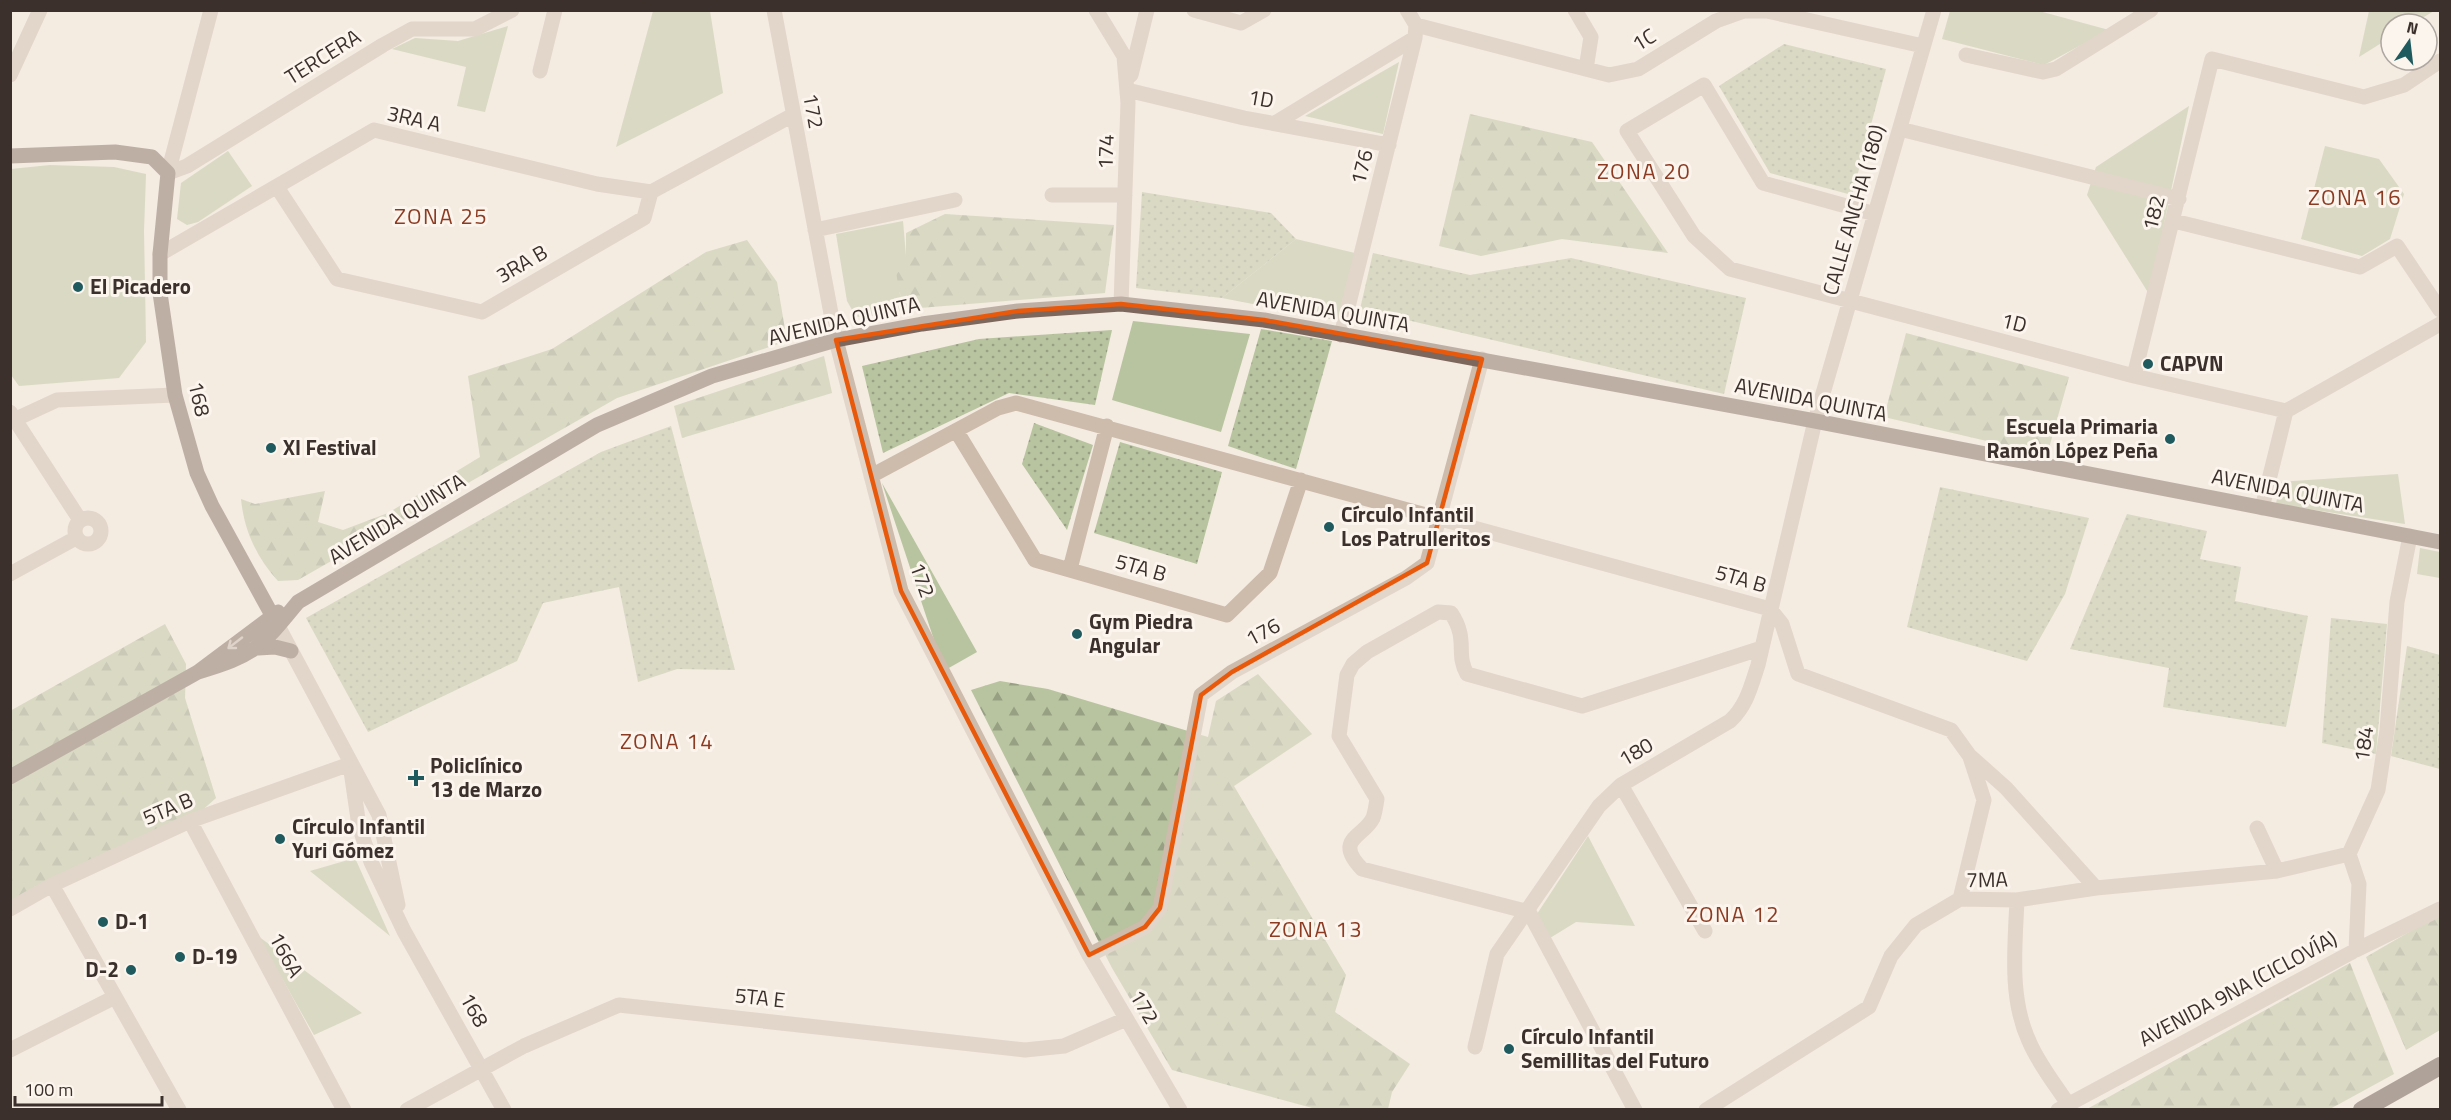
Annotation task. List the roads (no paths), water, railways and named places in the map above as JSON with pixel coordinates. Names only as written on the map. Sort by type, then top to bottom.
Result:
[{"type":"highway","points":[[2362,1110],[2440,1066]]},
{"type":"main road","points":[[10,156],[115,152],[152,157],[168,173]]},
{"type":"main road","name":"168","points":[[168,173],[160,254],[160,293],[175,395],[201,481],[274,621]]},
{"type":"main road","name":"AVENIDA QUINTA","points":[[274,621],[298,602],[597,424],[712,376],[836,340],[922,324],[986,315],[1121,304],[1264,320],[1482,359],[2440,542]]},
{"type":"main road","points":[[258,648],[274,621]]},
{"type":"main road","points":[[10,777],[198,672],[274,621]]},
{"type":"main road","points":[[198,672],[230,662],[258,648],[275,647],[291,651]]},
{"type":"street","points":[[10,75],[40,10]]},
{"type":"street","name":"168","points":[[168,173],[211,10]]},
{"type":"street","name":"TERCERA","points":[[168,173],[187,166],[383,45],[412,30],[476,28],[512,10]]},
{"type":"street","points":[[540,71],[555,10]]},
{"type":"street","name":"172","points":[[774,10],[836,340],[901,591],[1089,955],[1165,1080],[1179,1110]]},
{"type":"street","name":"174","points":[[1096,10],[1124,56],[1127,90],[1121,304]]},
{"type":"street","points":[[1127,90],[1147,10]]},
{"type":"street","points":[[1194,10],[1241,23],[1264,10]]},
{"type":"street","points":[[1277,123],[1416,31],[1407,10]]},
{"type":"street","points":[[1575,10],[1591,37],[1586,69]]},
{"type":"street","name":"1C","points":[[1416,31],[1609,75],[1638,69],[1716,21],[1744,10],[1767,11],[1923,46]]},
{"type":"street","name":"CALLE ANCHA (180)","points":[[1815,421],[1934,10]]},
{"type":"street","points":[[1966,55],[2043,72],[2056,69],[2151,10]]},
{"type":"street","name":"176","points":[[1341,335],[1416,31]]},
{"type":"street","points":[[10,40],[24,48]]},
{"type":"street","name":"182","points":[[2134,376],[2174,221],[2212,59],[2364,97],[2404,84],[2440,61]]},
{"type":"street","name":"1D","points":[[1875,214],[1763,183],[1704,85],[1627,131],[1694,236],[1730,269],[1850,303],[2134,376],[2286,411]]},
{"type":"street","name":"1D","points":[[1127,90],[1244,118],[1389,146]]},
{"type":"street","points":[[651,192],[793,115]]},
{"type":"street","points":[[1900,129],[2179,199]]},
{"type":"street","name":"3RA A","points":[[160,254],[374,130],[597,184],[651,192]]},
{"type":"street","name":"3RA B","points":[[277,187],[337,279],[482,312],[644,218],[651,192]]},
{"type":"street","points":[[1052,195],[1125,195]]},
{"type":"street","points":[[814,230],[955,200]]},
{"type":"street","points":[[2174,221],[2360,267],[2397,246],[2440,310]]},
{"type":"street","points":[[2262,508],[2286,411],[2440,324]]},
{"type":"street","name":"176","points":[[1089,955],[1145,927],[1160,908],[1201,695],[1232,672],[1406,578],[1427,563],[1437,517],[1482,359]]},
{"type":"street","points":[[80,520],[13,416],[57,400],[175,395]]},
{"type":"street","name":"5TA B","points":[[871,476],[957,432],[998,408],[1016,403],[1770,609],[1782,624],[1798,674],[1951,730],[1969,755],[2006,788],[2096,888]]},
{"type":"street","name":"180","points":[[1474,1047],[1497,954],[1599,806],[1621,785],[1730,721],[1741,711],[1748,697],[1762,648],[1815,421]]},
{"type":"street","points":[[1070,569],[1107,426]]},
{"type":"street","name":"5TA B","points":[[957,432],[1035,560],[1227,615],[1270,573],[1301,480]]},
{"type":"street","points":[[93,519],[100,525],[101,534],[98,541],[90,545],[82,544],[76,538],[74,530],[80,520],[93,519]]},
{"type":"street","name":"184","points":[[2349,854],[2378,790],[2387,730],[2397,602],[2410,536]]},
{"type":"street","points":[[10,574],[76,538]]},
{"type":"street","points":[[1635,1110],[1528,912],[1362,869],[1355,862],[1351,842],[1372,819],[1377,799],[1338,736],[1342,699],[1353,664],[1367,652],[1438,612],[1451,613],[1459,625],[1463,643],[1461,664],[1467,674],[1582,706],[1762,648]]},
{"type":"street","name":"168","points":[[274,621],[379,815],[404,932]]},
{"type":"street","points":[[1959,899],[1984,800],[1969,755]]},
{"type":"street","name":"168","points":[[350,764],[359,825],[368,853],[404,932],[504,1110]]},
{"type":"street","name":"5TA B","points":[[10,909],[52,885],[190,821],[350,764]]},
{"type":"street","points":[[1621,785],[1705,931]]},
{"type":"street","name":"166A","points":[[190,821],[344,1110]]},
{"type":"street","points":[[2257,828],[2277,871]]},
{"type":"street","points":[[2349,854],[2360,884],[2356,950]]},
{"type":"street","name":"7MA","points":[[1706,1110],[1869,1007],[1891,956],[1916,926],[1959,899],[2018,900],[2096,888],[2277,871],[2349,854]]},
{"type":"street","points":[[52,885],[179,1110]]},
{"type":"street","points":[[2018,900],[2015,948],[2017,1007],[2029,1042],[2063,1107]]},
{"type":"street","name":"AVENIDA 9NA (CICLOVÍA)","points":[[2063,1107],[2356,950],[2440,909]]},
{"type":"street","points":[[13,1044],[115,997]]},
{"type":"street","name":"5TA E","points":[[407,1110],[481,1067],[620,1005],[1025,1050],[1064,1046],[1126,1019]]},
{"type":"place","name":"El Picadero","points":[[78,287]]},
{"type":"place","name":"CAPVN","points":[[2148,364]]},
{"type":"place","name":"Escuela Primaria Ramón López Peña","points":[[2170,439]]},
{"type":"place","name":"XI Festival","points":[[271,448]]},
{"type":"place","name":"Círculo Infantil Los Patrulleritos","points":[[1329,527]]},
{"type":"place","name":"Gym Piedra Angular","points":[[1077,634]]},
{"type":"place","name":"Policlínico 13 de Marzo","points":[[416,778]]},
{"type":"place","name":"Círculo Infantil Yuri Gómez","points":[[280,839]]},
{"type":"place","name":"D-1","points":[[103,922]]},
{"type":"place","name":"D-19","points":[[180,957]]},
{"type":"place","name":"D-2","points":[[131,970]]},
{"type":"place","name":"Círculo Infantil Semillitas del Futuro","points":[[1509,1049]]},
{"type":"district","name":"ZONA 20","points":[[1644,171]]},
{"type":"district","name":"ZONA 16","points":[[2355,197]]},
{"type":"district","name":"ZONA 25","points":[[441,216]]},
{"type":"district","name":"ZONA 14","points":[[667,741]]},
{"type":"district","name":"ZONA 12","points":[[1733,914]]},
{"type":"district","name":"ZONA 13","points":[[1316,929]]}]
